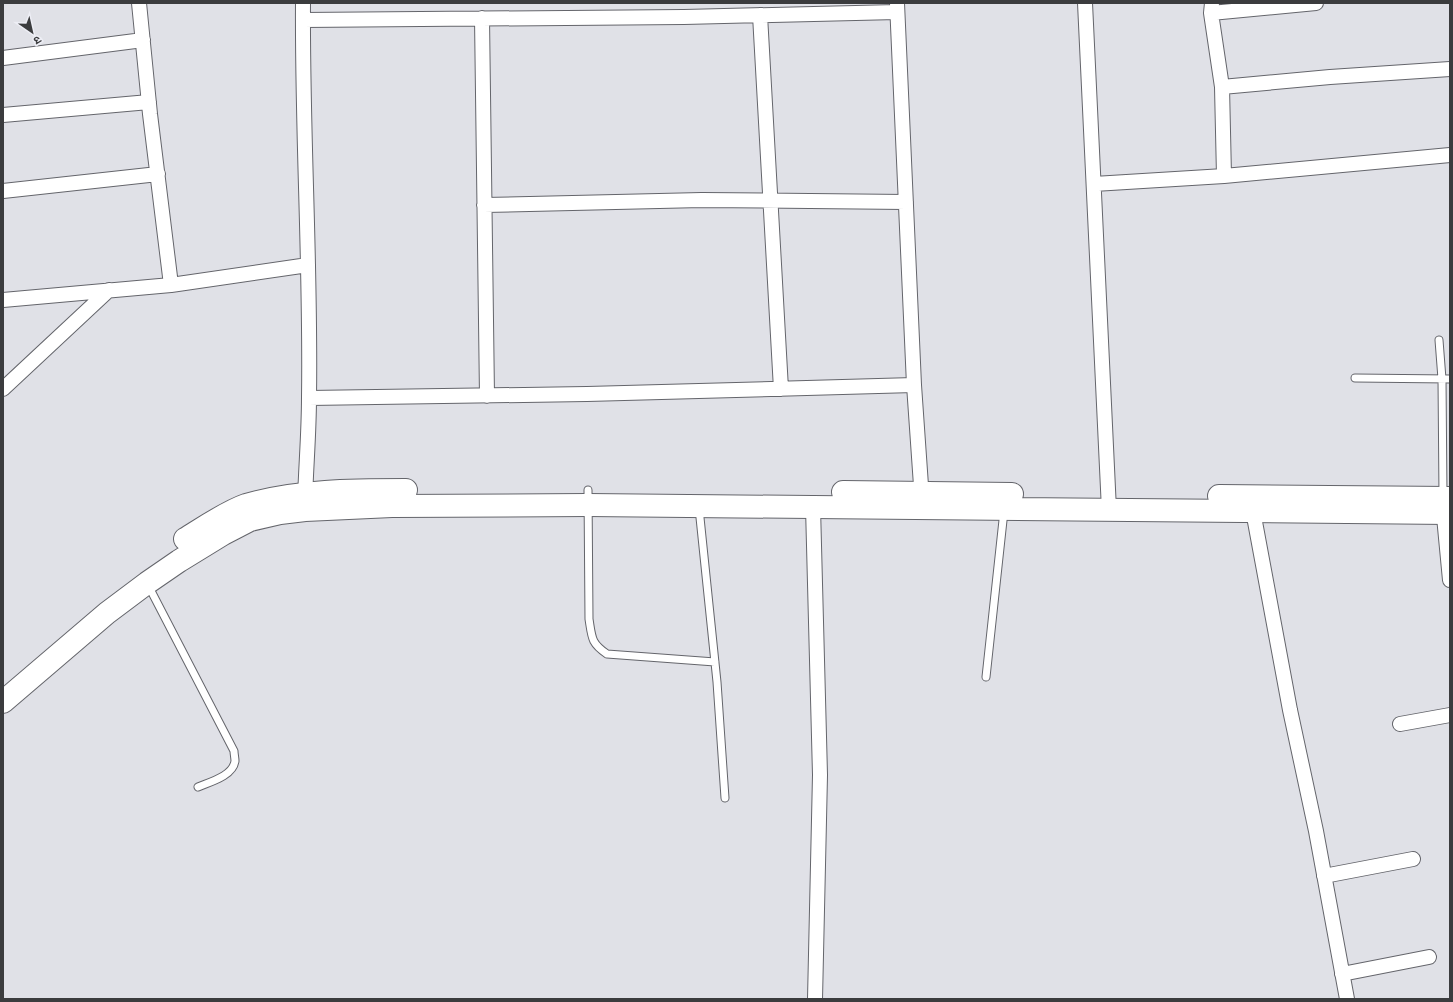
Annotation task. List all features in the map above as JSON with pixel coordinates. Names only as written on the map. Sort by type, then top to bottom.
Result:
[{"type":"main road","points":[[3,682],[98,601],[138,570],[216,520],[245,506],[278,498],[305,502],[392,506],[588,498],[1446,506]]},
{"type":"main road","points":[[588,498],[698,506],[813,507],[922,500],[1004,509],[1108,503],[1253,511],[1446,506]]},
{"type":"main road","points":[[3,702],[107,613],[179,561],[223,534],[250,520],[280,513],[305,502]]},
{"type":"street","points":[[139,3],[149,102],[171,285]]},
{"type":"street","points":[[303,3],[302,67],[308,265],[309,398],[305,502]]},
{"type":"street","points":[[1085,3],[1108,503]]},
{"type":"street","points":[[1224,176],[1222,87],[1211,8],[1316,3]]},
{"type":"street","points":[[303,20],[760,15],[897,8],[914,385],[922,500]]},
{"type":"street","points":[[760,15],[781,389]]},
{"type":"street","points":[[482,18],[487,396]]},
{"type":"street","points":[[3,58],[143,40]]},
{"type":"street","points":[[1222,87],[1330,77],[1450,69]]},
{"type":"street","points":[[3,115],[149,102]]},
{"type":"street","points":[[1094,184],[1224,176],[1450,155]]},
{"type":"street","points":[[3,191],[158,174]]},
{"type":"street","points":[[484,205],[702,200],[906,202]]},
{"type":"street","points":[[3,300],[171,285],[308,265]]},
{"type":"street","points":[[3,389],[109,290]]},
{"type":"street","points":[[309,398],[487,396],[914,385]]},
{"type":"street","points":[[1446,506],[1450,580]]},
{"type":"street","points":[[813,507],[820,775],[815,999]]},
{"type":"street","points":[[1253,511],[1290,710],[1316,831],[1345,998]]},
{"type":"street","points":[[1400,724],[1450,715]]},
{"type":"street","points":[[1324,876],[1413,859]]},
{"type":"street","points":[[1342,974],[1429,957]]},
{"type":"lane","points":[[1438,340],[1442,379],[1446,506]]},
{"type":"lane","points":[[1355,378],[1450,379]]},
{"type":"lane","points":[[588,498],[589,619],[592,639],[597,647],[607,654],[715,662]]},
{"type":"lane","points":[[698,506],[715,662],[725,798]]},
{"type":"lane","points":[[986,678],[1004,509]]},
{"type":"lane","points":[[147,583],[234,751],[235,761],[230,771],[223,776],[198,787]]}]
